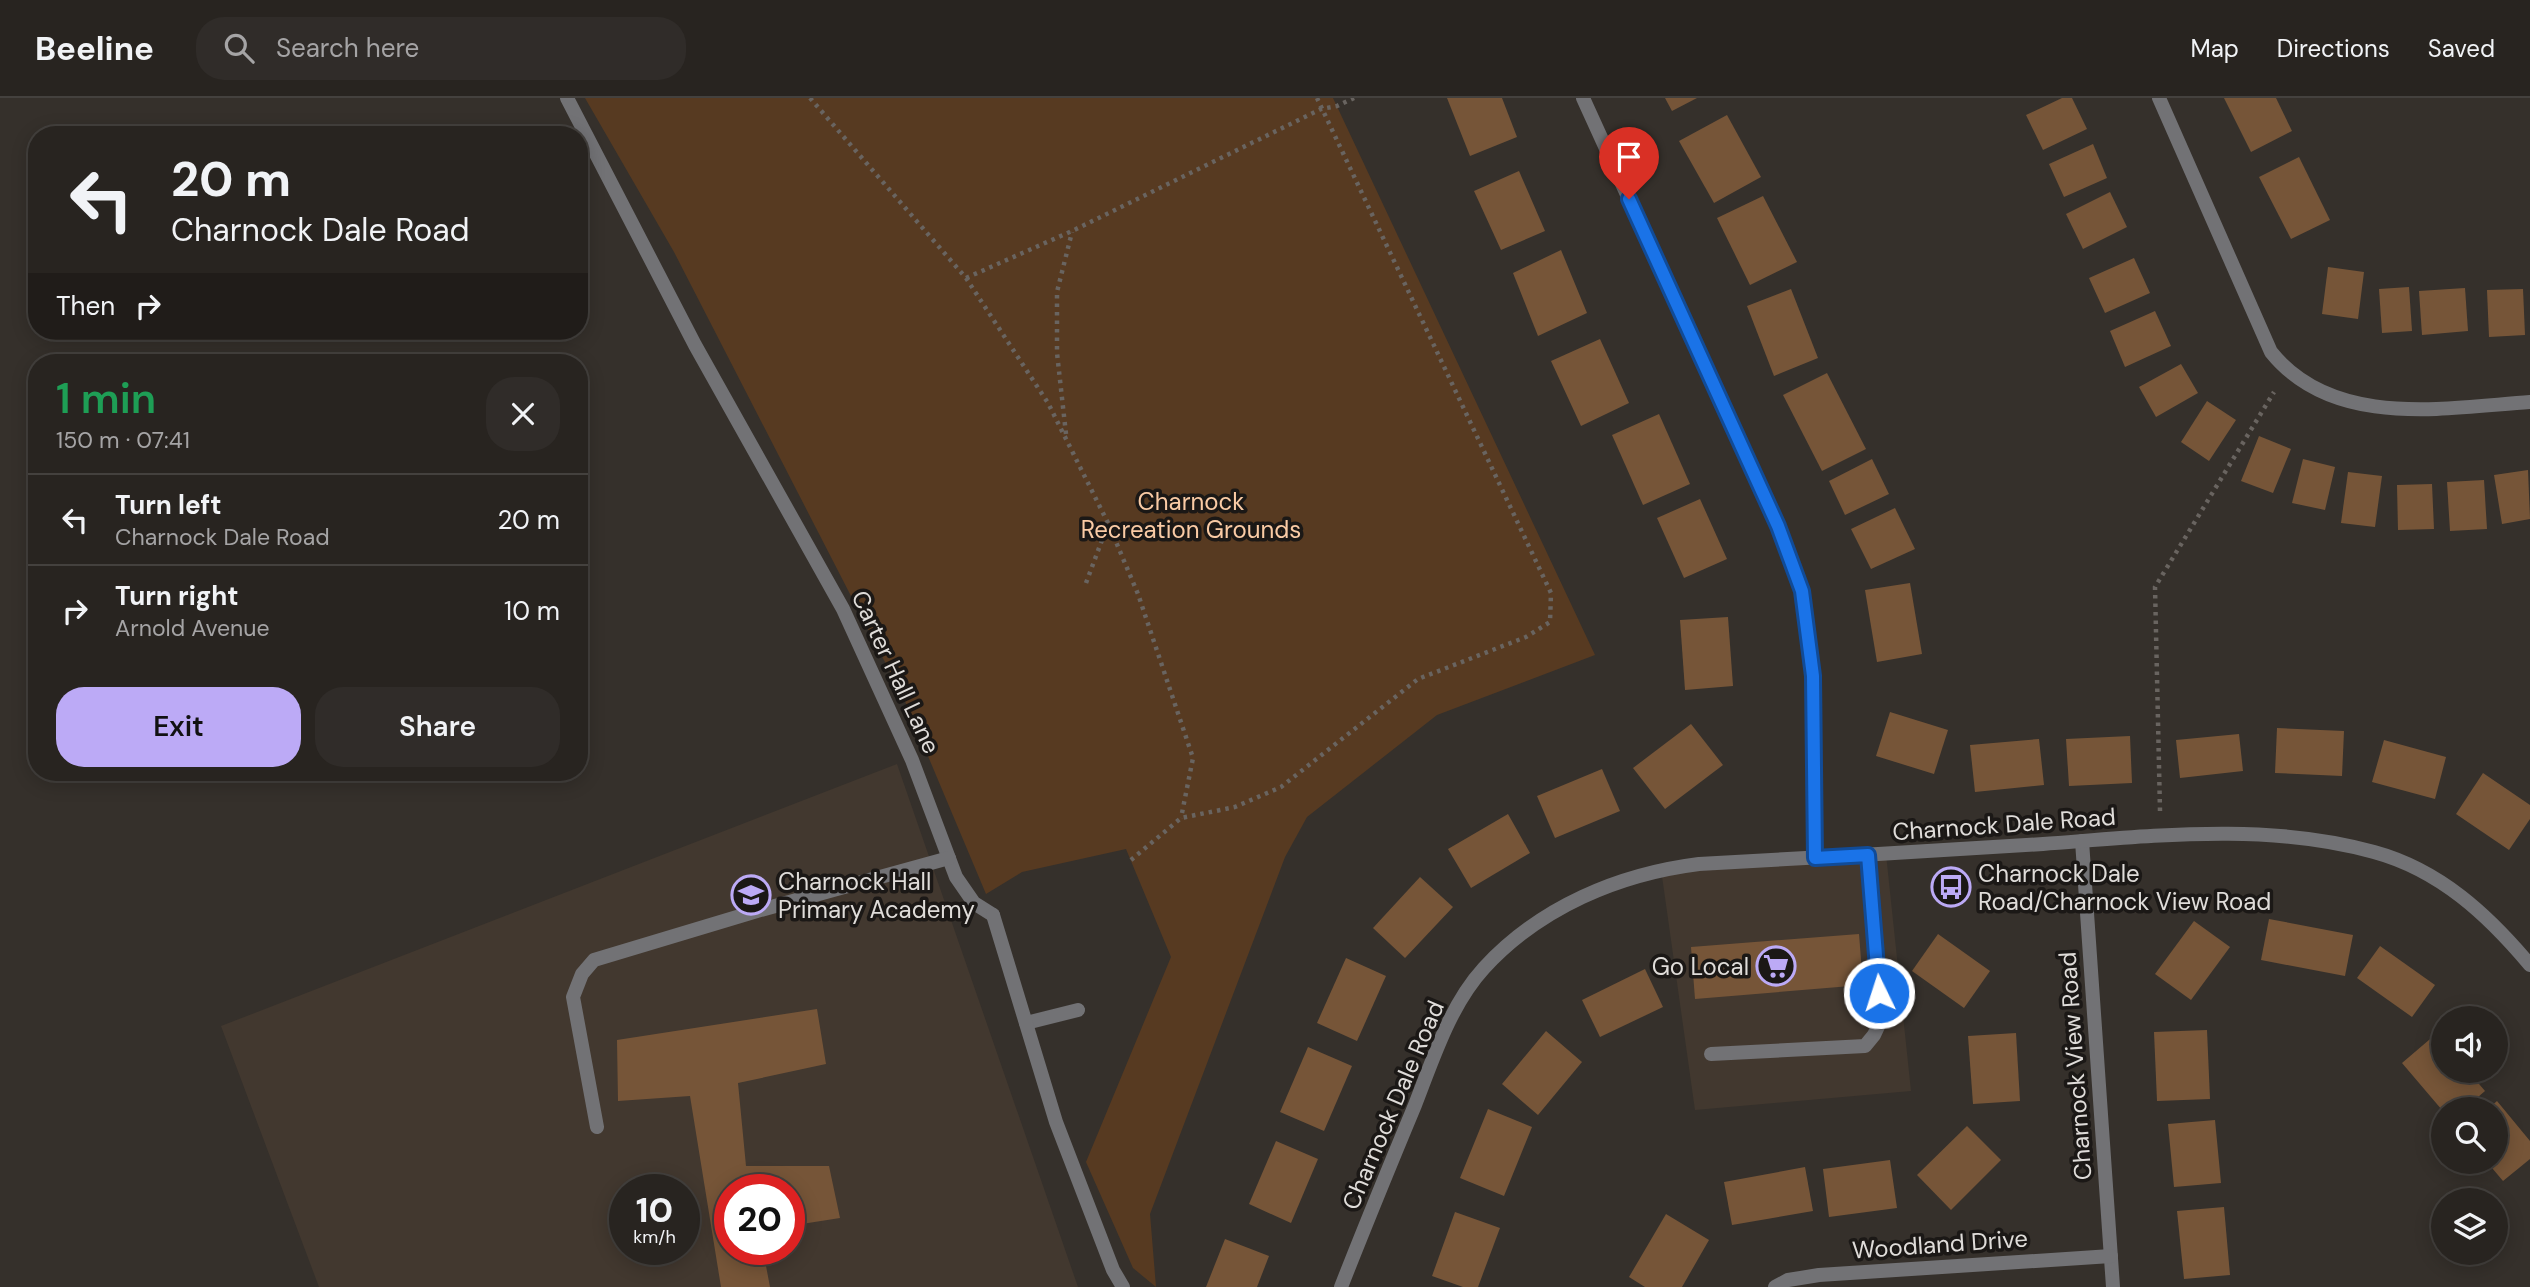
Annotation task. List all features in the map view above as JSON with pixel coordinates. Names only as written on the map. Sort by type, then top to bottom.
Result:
[{"type":"street","name":"Carter Hall Lane","points":[[567,98],[582,126]]},
{"type":"street","points":[[1583,98],[1778,526],[1802,591],[1813,676],[1815,858]]},
{"type":"street","points":[[2159,98],[2271,352],[2287,372],[2346,401],[2377,407],[2416,410],[2530,402]]},
{"type":"street","name":"Carter Hall Lane","points":[[588,139],[695,345],[842,609],[912,760],[956,877],[974,903],[993,915],[1056,1122],[1113,1270],[1123,1287]]},
{"type":"street","name":"Charnock Dale Road","points":[[1341,1287],[1432,1062],[1456,1009],[1482,970],[1516,937],[1571,902],[1630,877],[1661,869],[1699,864],[2082,841],[2248,835],[2304,837],[2376,852],[2423,871],[2468,900],[2530,965]]},
{"type":"street","name":"Charnock View Road","points":[[2082,841],[2113,1287]]},
{"type":"street","points":[[1711,1054],[1866,1046],[1881,1020],[1868,855]]},
{"type":"street","points":[[597,1128],[573,997],[582,974],[594,960],[948,858]]},
{"type":"street","points":[[1026,1023],[1078,1010]]},
{"type":"street","name":"Woodland Drive","points":[[1775,1287],[1788,1280],[1819,1275],[2111,1256]]},
{"type":"path","points":[[810,98],[966,278],[1048,403],[1108,523],[1138,594],[1192,758],[1181,818]]},
{"type":"path","points":[[1131,860],[1181,818],[1235,807],[1281,788],[1418,679],[1526,637],[1550,622],[1551,593],[1317,98]]},
{"type":"path","points":[[966,278],[1072,231],[1321,109],[1337,106],[1354,98]]},
{"type":"path","points":[[1072,231],[1057,292],[1056,319],[1065,431],[1073,456]]},
{"type":"path","points":[[2160,837],[2155,587],[2287,372]]},
{"type":"path","points":[[1086,583],[1108,523]]},
{"type":"shaded area","name":"Charnock Hall Primary Academy","points":[[897,764],[1078,1287],[319,1287],[221,1026]]},
{"type":"shaded area","points":[[1886,854],[1911,1091],[1695,1110],[1661,869]]},
{"type":"green space","name":"Charnock Recreation Grounds","points":[[585,98],[1333,98],[1595,655],[1437,715],[1307,817],[1285,857],[1150,1214],[1156,1287],[1133,1268],[1086,1162],[1171,957],[1126,849],[1022,872],[986,894],[904,699],[674,252]]},
{"type":"building","points":[[1447,98],[1502,98],[1517,137],[1470,156]]},
{"type":"building","points":[[1665,98],[1697,98],[1672,111]]},
{"type":"building","points":[[2062,98],[2072,98],[2087,129],[2043,150],[2026,115]]},
{"type":"building","points":[[2224,98],[2276,98],[2292,131],[2251,152]]},
{"type":"building","points":[[1727,115],[1761,177],[1714,203],[1679,141]]},
{"type":"building","points":[[2093,144],[2107,178],[2064,197],[2049,164]]},
{"type":"building","points":[[2299,157],[2330,220],[2291,239],[2259,177]]},
{"type":"building","points":[[1519,171],[1545,231],[1501,250],[1474,191]]},
{"type":"building","points":[[2110,192],[2127,227],[2083,249],[2066,214]]},
{"type":"building","points":[[1763,196],[1797,262],[1750,285],[1717,218]]},
{"type":"building","points":[[1561,250],[1587,313],[1538,336],[1513,273]]},
{"type":"building","points":[[2134,258],[2150,293],[2105,313],[2089,278]]},
{"type":"building","points":[[2328,267],[2364,272],[2358,319],[2322,314]]},
{"type":"building","points":[[2409,287],[2412,331],[2382,333],[2379,289]]},
{"type":"building","points":[[2465,288],[2468,331],[2422,335],[2419,291]]},
{"type":"building","points":[[1791,289],[1818,358],[1774,376],[1747,306]]},
{"type":"building","points":[[2523,289],[2525,335],[2489,337],[2487,290]]},
{"type":"building","points":[[2155,311],[2171,346],[2125,367],[2110,331]]},
{"type":"building","points":[[1600,339],[1629,403],[1581,426],[1551,361]]},
{"type":"building","points":[[2181,364],[2198,393],[2156,417],[2139,387]]},
{"type":"building","points":[[1827,373],[1866,449],[1822,471],[1783,395]]},
{"type":"building","points":[[2207,401],[2236,420],[2209,461],[2181,442]]},
{"type":"building","points":[[1659,414],[1690,484],[1643,505],[1612,435]]},
{"type":"building","points":[[2259,436],[2291,449],[2273,493],[2241,481]]},
{"type":"building","points":[[1872,459],[1889,494],[1845,515],[1829,481]]},
{"type":"building","points":[[2303,459],[2335,467],[2325,510],[2292,503]]},
{"type":"building","points":[[2528,470],[2530,519],[2502,524],[2494,475]]},
{"type":"building","points":[[2348,472],[2382,476],[2375,527],[2341,523]]},
{"type":"building","points":[[2484,480],[2487,529],[2450,531],[2447,482]]},
{"type":"building","points":[[2432,484],[2434,529],[2398,530],[2397,485]]},
{"type":"building","points":[[1700,499],[1727,559],[1684,578],[1657,518]]},
{"type":"building","points":[[1895,508],[1915,549],[1871,569],[1851,529]]},
{"type":"building","points":[[1910,583],[1922,654],[1877,662],[1865,590]]},
{"type":"building","points":[[1728,617],[1733,686],[1685,690],[1680,620]]},
{"type":"building","points":[[1890,712],[1948,730],[1934,774],[1876,756]]},
{"type":"building","points":[[1691,724],[1723,765],[1665,809],[1633,768]]},
{"type":"building","points":[[2277,728],[2344,731],[2342,776],[2275,773]]},
{"type":"building","points":[[2239,734],[2243,771],[2180,778],[2176,740]]},
{"type":"building","points":[[2130,736],[2132,783],[2069,786],[2066,739]]},
{"type":"building","points":[[2039,739],[2044,785],[1975,792],[1970,745]]},
{"type":"building","points":[[2384,740],[2446,757],[2435,799],[2372,782]]},
{"type":"building","points":[[1602,769],[1620,811],[1555,838],[1537,796]]},
{"type":"building","points":[[2483,773],[2530,805],[2530,819],[2509,850],[2456,814]]},
{"type":"building","points":[[1508,814],[1530,853],[1471,888],[1448,849]]},
{"type":"building","points":[[1420,877],[1453,907],[1405,958],[1373,928]]},
{"type":"building","points":[[2269,919],[2353,935],[2345,976],[2261,960]]},
{"type":"building","points":[[2194,921],[2230,947],[2191,1000],[2155,974]]},
{"type":"building","points":[[1859,934],[1863,985],[1695,999],[1691,947]]},
{"type":"building","points":[[1938,934],[1990,971],[1964,1008],[1912,971]]},
{"type":"building","points":[[2380,946],[2435,985],[2412,1017],[2357,978]]},
{"type":"building","points":[[1346,958],[1386,976],[1357,1041],[1317,1023]]},
{"type":"building","points":[[1645,969],[1663,1007],[1600,1037],[1582,1000]]},
{"type":"building","points":[[817,1009],[826,1064],[738,1083],[746,1166],[829,1166],[840,1218],[805,1223],[805,1174],[714,1174],[714,1244],[690,1096],[618,1101],[617,1040]]},
{"type":"building","points":[[2207,1030],[2210,1099],[2157,1101],[2154,1032]]},
{"type":"building","points":[[1546,1031],[1582,1062],[1538,1115],[1502,1084]]},
{"type":"building","points":[[2016,1033],[2020,1101],[1973,1104],[1968,1036]]},
{"type":"building","points":[[2431,1038],[2431,1083],[2478,1083],[2485,1091],[2478,1097],[2431,1097],[2402,1063]]},
{"type":"building","points":[[1308,1047],[1352,1066],[1324,1131],[1280,1112]]},
{"type":"building","points":[[1488,1109],[1532,1127],[1504,1196],[1460,1178]]},
{"type":"building","points":[[2508,1114],[2530,1141],[2530,1159],[2503,1181],[2497,1174],[2508,1174]]},
{"type":"building","points":[[2215,1120],[2221,1183],[2174,1187],[2168,1124]]},
{"type":"building","points":[[1967,1126],[2001,1160],[1951,1210],[1917,1175]]},
{"type":"building","points":[[1276,1141],[1318,1159],[1291,1223],[1249,1204]]},
{"type":"building","points":[[1890,1160],[1897,1208],[1829,1217],[1823,1169]]},
{"type":"building","points":[[1805,1167],[1813,1211],[1732,1225],[1724,1182]]},
{"type":"building","points":[[2224,1207],[2230,1275],[2184,1279],[2177,1211]]},
{"type":"building","points":[[1455,1212],[1500,1228],[1478,1287],[1463,1287],[1432,1276]]},
{"type":"building","points":[[1666,1214],[1709,1240],[1682,1287],[1645,1287],[1629,1277]]},
{"type":"building","points":[[1225,1239],[1269,1256],[1257,1287],[1206,1287]]},
{"type":"building","points":[[717,1265],[766,1265],[770,1287],[721,1287]]},
{"type":"place","name":"Charnock Dale Road/Charnock View Road","points":[[1951,887]]},
{"type":"place","name":"Charnock Hall Primary Academy","points":[[751,895]]},
{"type":"place","name":"Go Local","points":[[1776,966]]},
{"type":"route","points":[[1629,199],[1778,526],[1802,591],[1813,676],[1815,858],[1868,855],[1879,993]]}]
